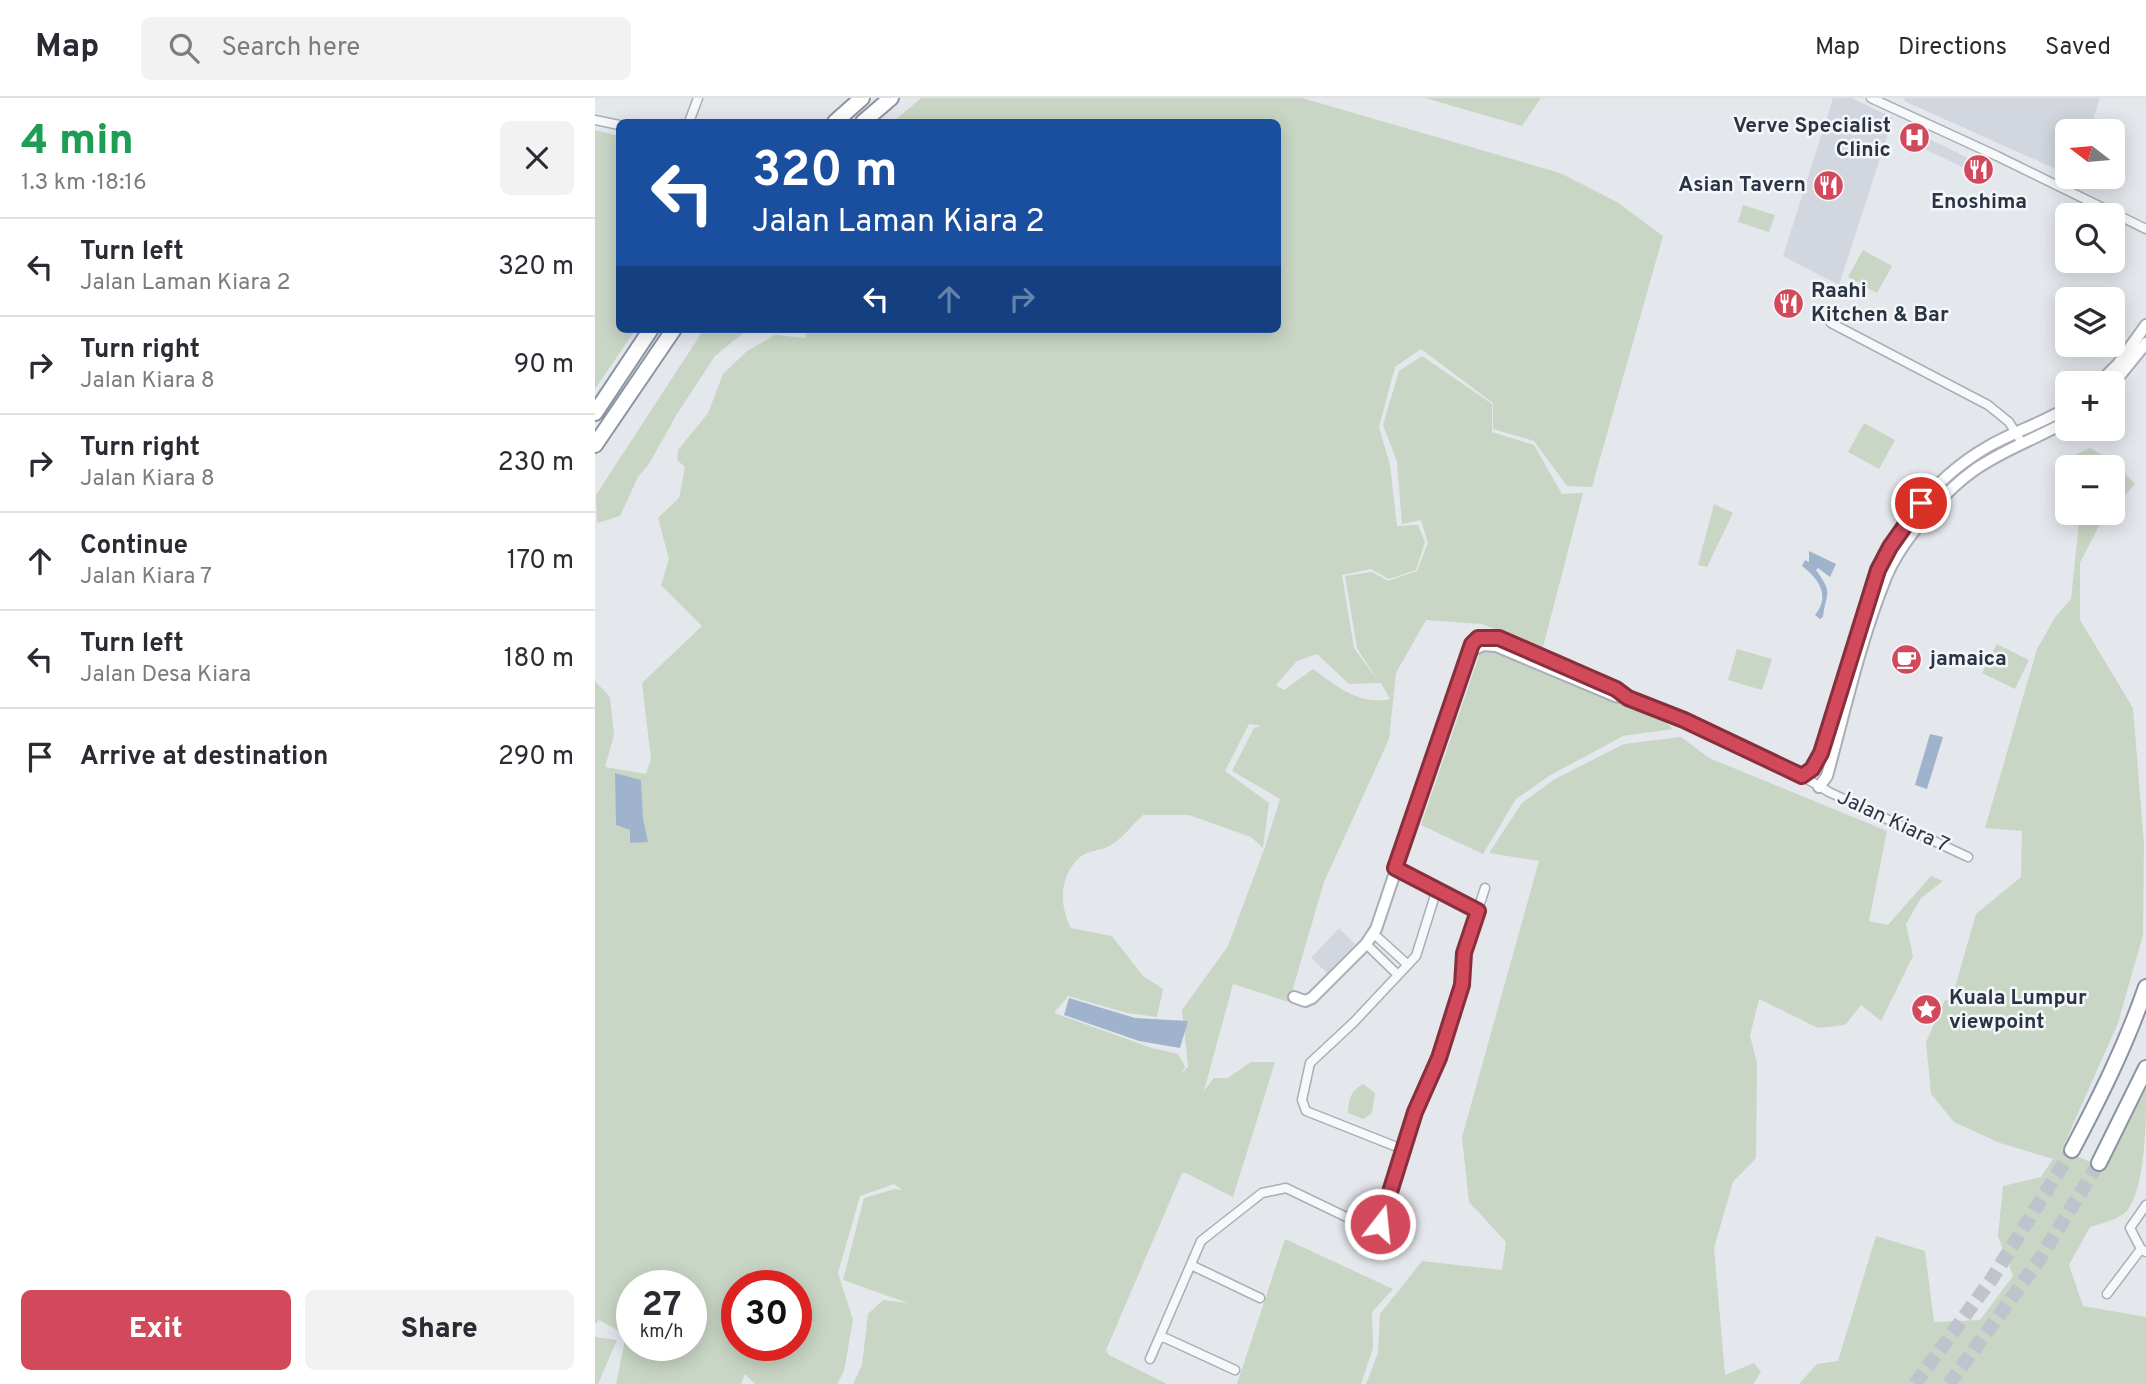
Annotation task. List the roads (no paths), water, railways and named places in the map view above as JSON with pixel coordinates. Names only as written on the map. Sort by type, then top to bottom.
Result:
[{"type":"highway","points":[[838,119],[862,98]]},
{"type":"highway","points":[[866,119],[891,98]]},
{"type":"highway","points":[[595,413],[648,333]]},
{"type":"highway","points":[[595,445],[671,333]]},
{"type":"highway","points":[[2071,1150],[2109,1081],[2146,987]]},
{"type":"highway","points":[[2099,1163],[2146,1068]]},
{"type":"main road","points":[[2111,371],[2146,325]]},
{"type":"main road","points":[[2123,371],[2146,343]]},
{"type":"main road","points":[[1802,776],[1812,769],[1821,753],[1878,570],[1910,516],[1932,490],[1964,462],[2055,414]]},
{"type":"main road","points":[[1819,787],[1827,776],[1866,638],[1887,575],[1932,507],[1971,472],[1996,456],[2055,427]]},
{"type":"main road","name":"Jalan Kiara 7","points":[[1395,868],[1469,652],[1478,638],[1499,638],[1802,776]]},
{"type":"main road","points":[[1294,997],[1305,1001],[1313,998],[1374,934],[1395,868]]},
{"type":"street","points":[[690,119],[698,98]]},
{"type":"street","points":[[1871,98],[2146,229]]},
{"type":"street","points":[[595,120],[616,124]]},
{"type":"street","points":[[1831,323],[1988,405],[2009,422],[2022,443]]},
{"type":"street","name":"Jalan Kiara 7","points":[[1802,776],[1819,787],[1968,857]]},
{"type":"street","points":[[1395,868],[1478,911]]},
{"type":"street","points":[[1150,1359],[1201,1241],[1262,1193],[1286,1188],[1364,1226],[1374,1227],[1380,1224],[1402,1149],[1439,1058],[1462,985],[1464,953],[1485,888]]},
{"type":"street","points":[[1402,1149],[1306,1111],[1302,1100],[1310,1063],[1354,1022],[1416,956],[1437,889]]},
{"type":"street","points":[[1374,934],[1407,964]]},
{"type":"street","points":[[1366,944],[1398,975]]},
{"type":"street","points":[[2107,1294],[2144,1250],[2130,1228],[2146,1205]]},
{"type":"street","points":[[1191,1265],[1260,1298]]},
{"type":"street","points":[[1161,1336],[1235,1370]]},
{"type":"water","points":[[1809,551],[1836,564],[1830,577],[1818,568],[1816,570],[1827,589],[1823,617],[1820,619],[1815,615],[1822,601],[1821,589],[1814,577],[1802,566],[1805,560],[1809,562]]},
{"type":"water","points":[[1930,734],[1943,737],[1927,789],[1915,785]]},
{"type":"water","points":[[615,773],[641,780],[643,819],[648,842],[630,843],[630,830],[616,825]]},
{"type":"water","points":[[1069,998],[1135,1018],[1188,1021],[1180,1048],[1139,1041],[1064,1015]]},
{"type":"tunnel","points":[[1915,1384],[1991,1280],[2072,1150]]},
{"type":"tunnel","points":[[1949,1384],[2037,1263],[2099,1163]]},
{"type":"place","name":"Verve Specialist Clinic","points":[[1914,138]]},
{"type":"place","name":"Enoshima","points":[[1979,170]]},
{"type":"place","name":"Asian Tavern","points":[[1829,185]]},
{"type":"place","name":"Raahi Kitchen & Bar","points":[[1788,303]]},
{"type":"place","name":"jamaica","points":[[1907,659]]},
{"type":"place","name":"Kuala Lumpur viewpoint","points":[[1926,1010]]}]
